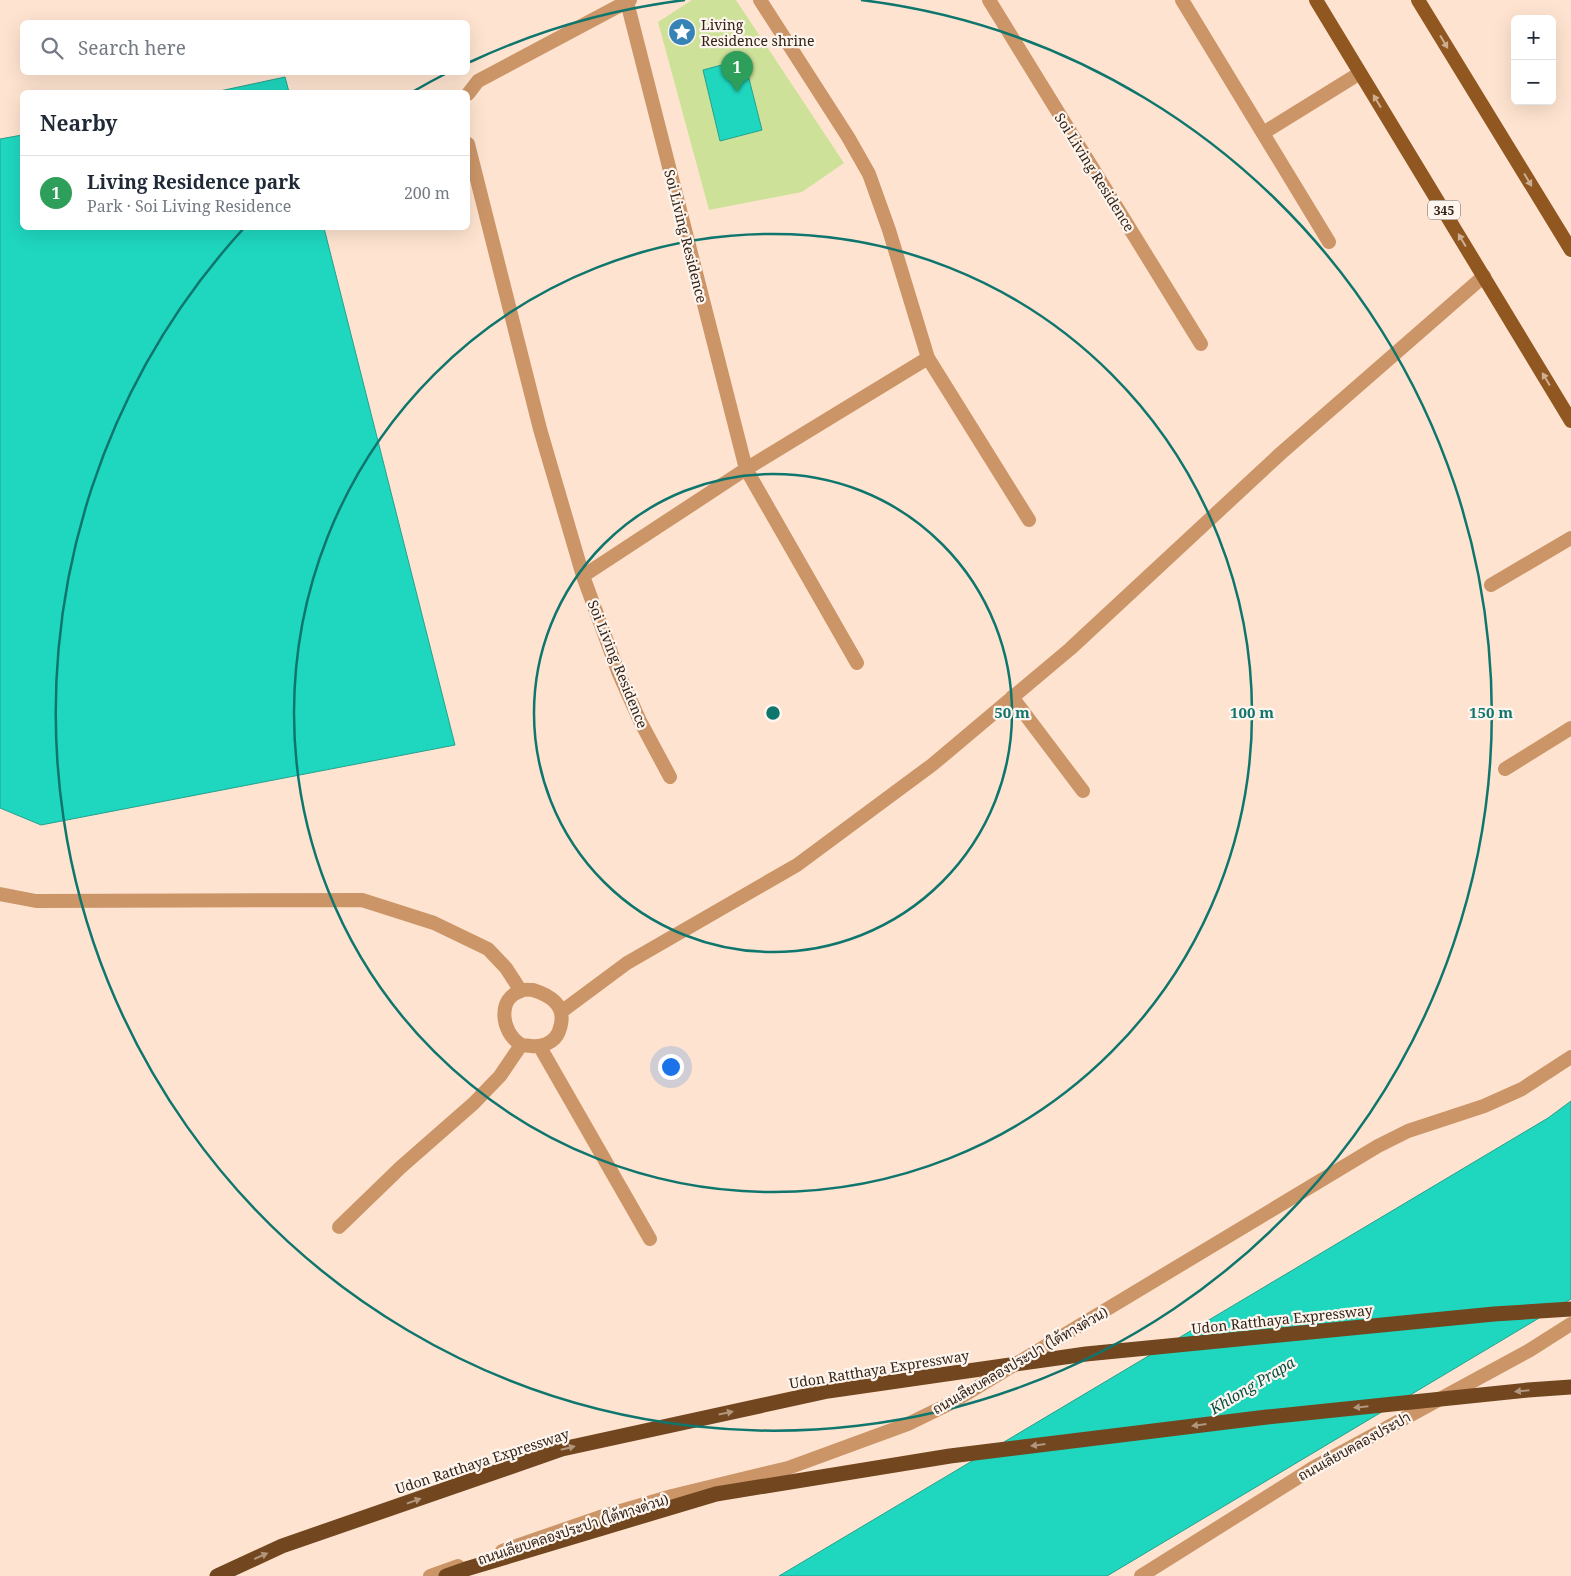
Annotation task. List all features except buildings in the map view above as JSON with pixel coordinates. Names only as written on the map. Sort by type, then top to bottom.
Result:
[{"type":"highway","name":"Udon Ratthaya Expressway","points":[[217,1576],[282,1546],[562,1449],[828,1391],[1086,1354],[1494,1314],[1571,1309]]},
{"type":"highway","points":[[446,1576],[466,1568],[716,1494],[950,1456],[1267,1417],[1571,1387]]},
{"type":"main road","name":"345","points":[[1316,0],[1571,420]]},
{"type":"main road","points":[[1418,0],[1571,250]]},
{"type":"street","points":[[760,0],[848,137],[869,174],[889,230],[928,358],[1029,520]]},
{"type":"street","name":"Soi Living Residence","points":[[989,0],[1202,344]]},
{"type":"street","points":[[1182,0],[1329,242]]},
{"type":"street","name":"Soi Living Residence","points":[[470,91],[478,81],[629,1],[746,470],[857,663]]},
{"type":"street","points":[[1263,133],[1360,73]]},
{"type":"street","name":"Soi Living Residence","points":[[470,152],[540,428],[582,576],[619,674],[640,721],[670,776]]},
{"type":"street","points":[[561,1012],[627,963],[796,865],[932,765],[1070,648],[1280,454],[1484,276]]},
{"type":"street","points":[[582,576],[746,470],[928,358]]},
{"type":"street","points":[[1491,585],[1571,538]]},
{"type":"street","points":[[1012,697],[1083,791]]},
{"type":"street","points":[[1505,769],[1571,728]]},
{"type":"street","points":[[0,894],[36,901],[362,900],[434,923],[488,949],[506,968],[521,990]]},
{"type":"street","points":[[521,990],[533,990],[544,993],[557,1002],[563,1017],[559,1033],[552,1041],[540,1047],[521,1045],[510,1035],[504,1022],[504,1010],[509,998],[521,990]]},
{"type":"street","points":[[339,1227],[401,1167],[474,1103],[500,1076],[521,1045]]},
{"type":"street","points":[[540,1047],[650,1239]]},
{"type":"street","name":"ถนนเลียบคลองประปา (ใต้ทางด่วน)","points":[[430,1576],[600,1517],[672,1496],[788,1468],[908,1424],[951,1403],[1378,1146],[1408,1131],[1484,1106],[1522,1089],[1571,1057]]},
{"type":"street","name":"ถนนเลียบคลองประปา","points":[[1141,1576],[1313,1468],[1530,1350],[1571,1324]]},
{"type":"green space","points":[[692,0],[736,0],[844,163],[802,192],[709,210],[658,22]]},
{"type":"water","points":[[744,59],[762,130],[720,141],[703,70]]},
{"type":"water","points":[[285,77],[288,90],[224,90]]},
{"type":"water","points":[[20,135],[20,230],[325,230],[455,745],[41,825],[0,808],[0,139]]},
{"type":"water","name":"Khlong Prapa","points":[[1571,1101],[1571,1299],[1107,1576],[779,1576],[1548,1118]]},
{"type":"place","name":"Living Residence shrine","points":[[682,32]]},
{"type":"place","name":"Living Residence park","points":[[737,92]]}]
